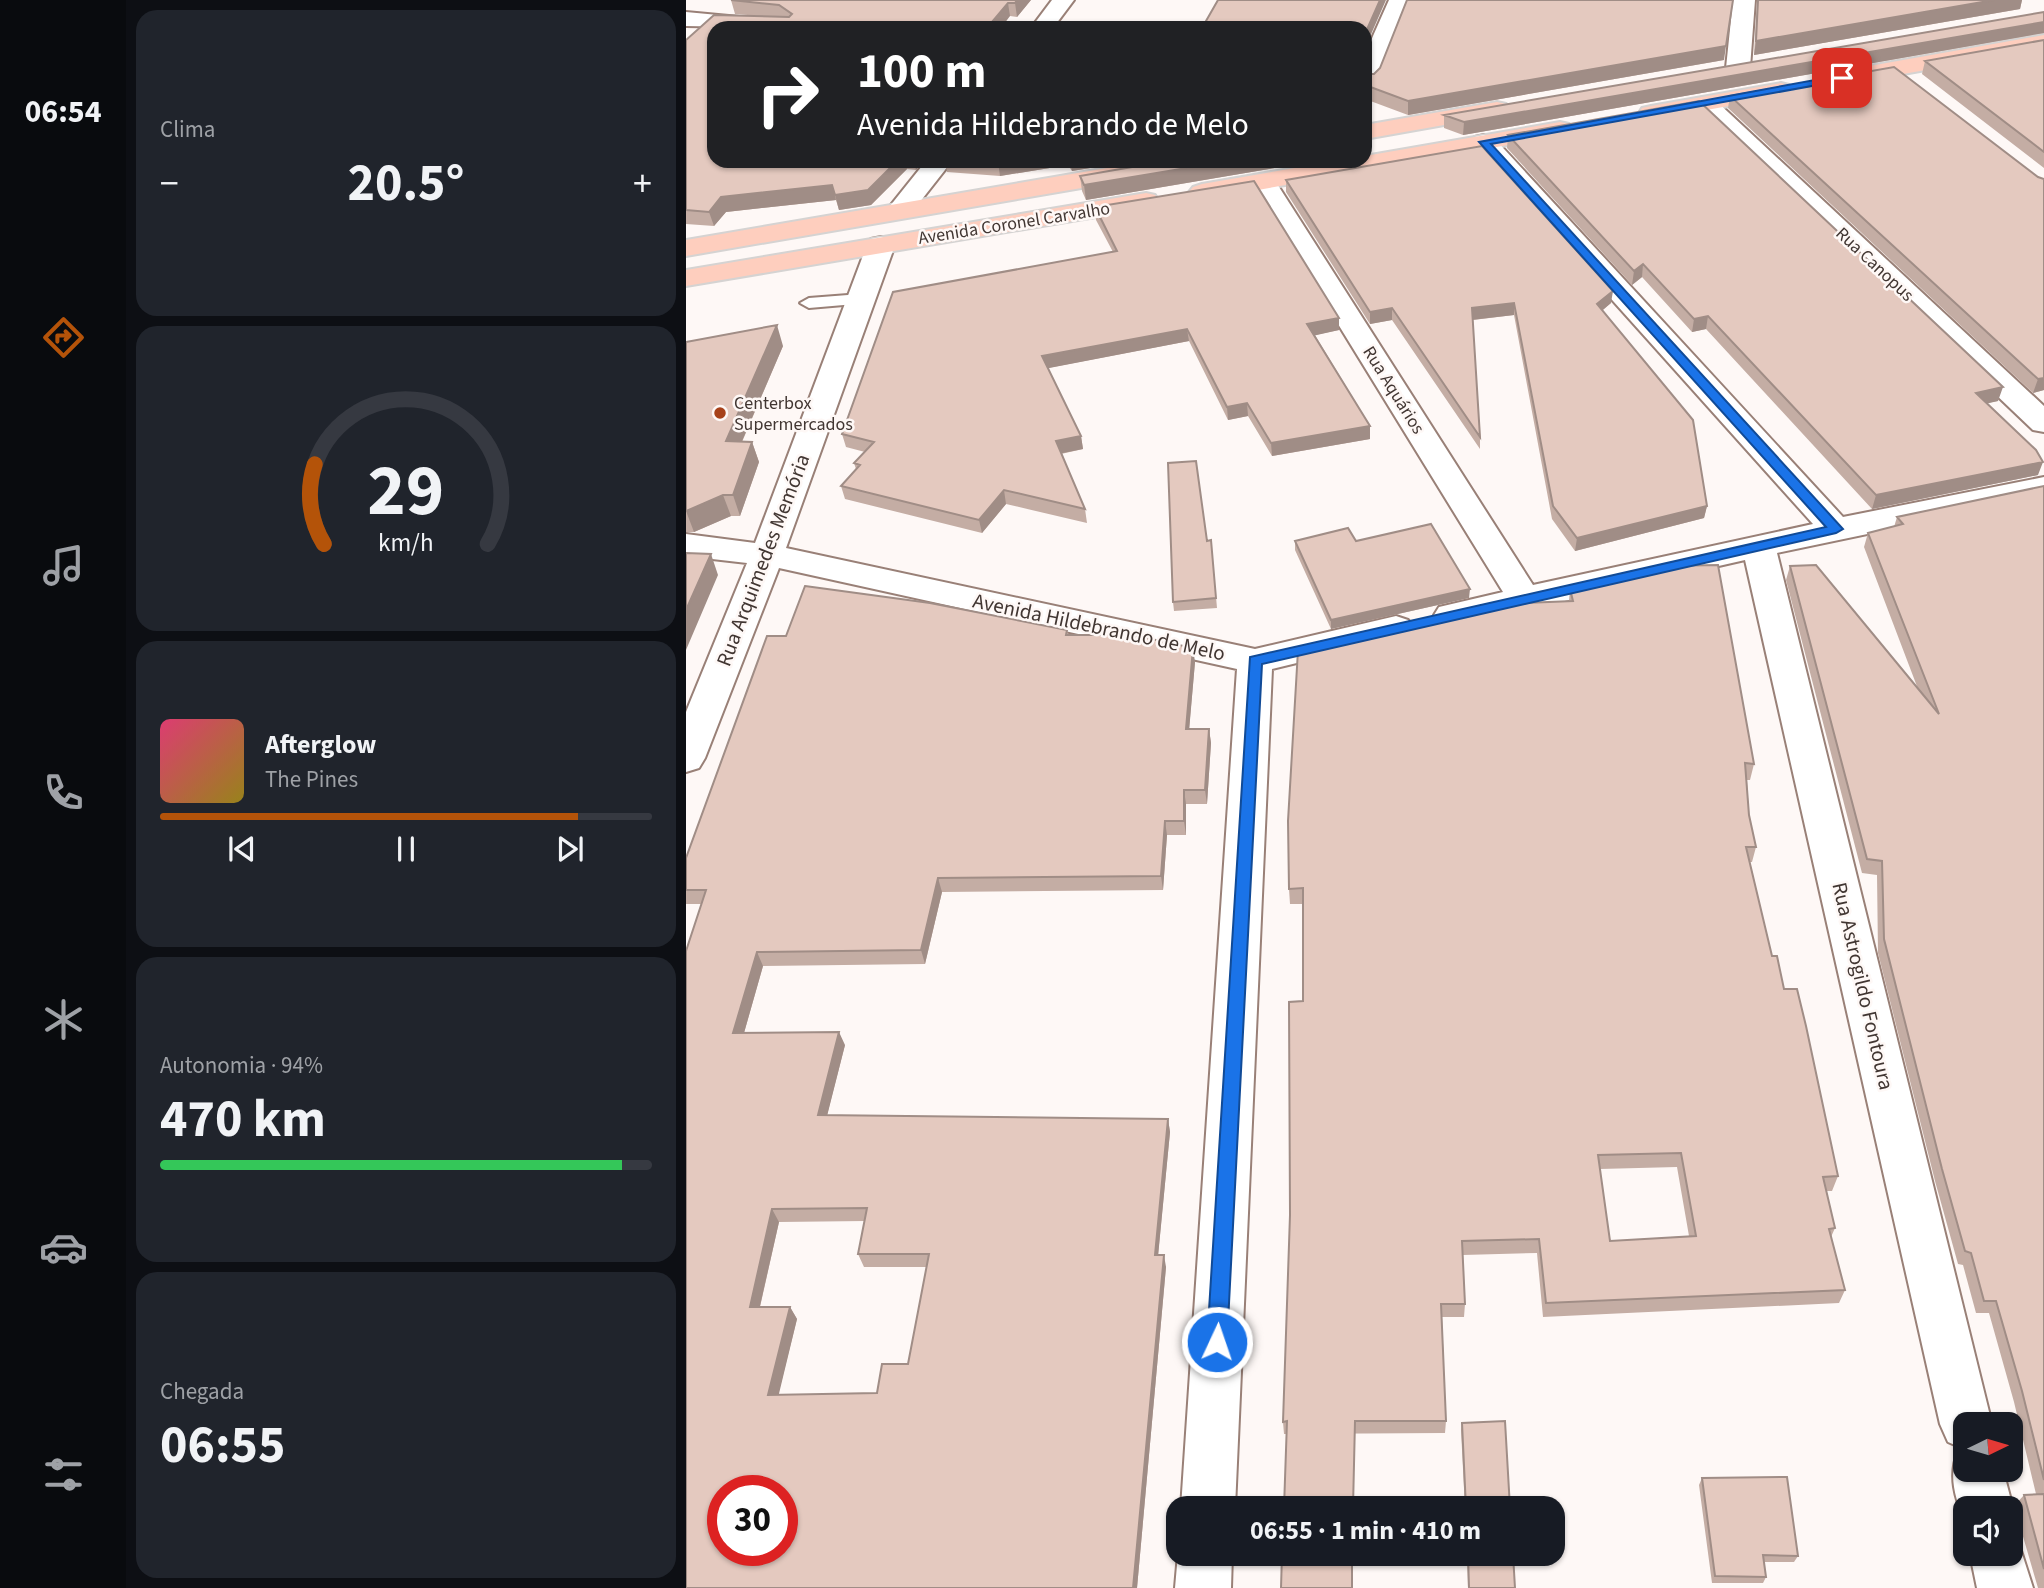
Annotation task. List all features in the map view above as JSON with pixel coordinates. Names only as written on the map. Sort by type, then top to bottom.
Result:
[{"type":"main road","points":[[1828,81],[2044,42]]},
{"type":"main road","points":[[1712,73],[1765,63]]},
{"type":"main road","points":[[1627,117],[1801,86]]},
{"type":"main road","points":[[1372,131],[1525,104]]},
{"type":"main road","name":"Avenida Coronel Carvalho","points":[[1372,162],[1588,124]]},
{"type":"main road","name":"Avenida Coronel Carvalho","points":[[686,248],[1151,168]]},
{"type":"main road","name":"Avenida Coronel Carvalho","points":[[686,278],[1337,168]]},
{"type":"street","points":[[686,12],[699,0]]},
{"type":"street","points":[[1047,21],[1063,0]]},
{"type":"street","points":[[1372,65],[1400,0]]},
{"type":"street","points":[[1738,68],[1744,0]]},
{"type":"street","points":[[686,19],[707,21]]},
{"type":"street","points":[[1896,68],[1917,85]]},
{"type":"street","name":"Rua Canopus","points":[[1705,104],[2044,423]]},
{"type":"street","points":[[1484,142],[1836,529]]},
{"type":"street","points":[[899,211],[933,168]]},
{"type":"street","name":"Rua Aquários","points":[[1263,181],[1524,598]]},
{"type":"street","name":"Rua Arquimedes Memória","points":[[686,758],[767,555],[881,244]]},
{"type":"street","name":"Avenida Hildebrando de Melo","points":[[686,545],[767,555],[1255,661],[1836,529],[2044,487]]},
{"type":"street","name":"Rua Astrogildo Fontoura","points":[[1759,547],[1963,1412]]},
{"type":"street","points":[[1209,1496],[1255,661]]},
{"type":"street","points":[[1203,1588],[1204,1566]]},
{"type":"street","points":[[2000,1566],[2005,1588]]},
{"type":"lane","points":[[809,303],[861,299]]},
{"type":"building","points":[[731,0],[1017,0],[1015,3],[1008,3],[993,21],[707,21],[714,15],[789,17],[792,14],[779,5]]},
{"type":"building","points":[[1218,0],[1380,0],[1371,21],[1206,21]]},
{"type":"building","points":[[1407,0],[1733,0],[1726,46],[1408,101],[1372,88],[1372,74],[1380,68]]},
{"type":"building","points":[[1758,0],[1994,0],[1756,41]]},
{"type":"building","points":[[2044,12],[2044,22],[1464,122],[1444,115]]},
{"type":"building","points":[[707,21],[707,168],[890,168],[868,190],[835,195],[832,185],[721,197],[709,212],[686,210],[686,40]]},
{"type":"building","points":[[2044,40],[2044,152],[1925,61]]},
{"type":"building","points":[[1894,67],[2044,179],[2044,378],[2038,379],[1730,96]]},
{"type":"building","points":[[1699,101],[2003,387],[1976,393],[2036,450],[2043,462],[1876,495],[1708,316],[1694,319],[1643,264],[1634,271],[1508,135]]},
{"type":"building","points":[[1482,146],[1613,291],[1597,304],[1693,420],[1707,506],[1577,538],[1553,506],[1514,303],[1472,308],[1480,437],[1392,308],[1370,312],[1286,180],[1355,168],[1372,168],[1372,165]]},
{"type":"building","points":[[1126,168],[1187,168],[1084,185],[1080,176]]},
{"type":"building","points":[[1254,181],[1339,318],[1307,324],[1370,426],[1271,443],[1247,403],[1227,407],[1187,329],[1042,356],[1081,436],[1056,441],[1085,509],[1004,490],[979,520],[841,486],[860,465],[854,463],[874,442],[842,434],[893,292],[1117,251],[1095,207]]},
{"type":"building","name":"Centerbox Supermercados","points":[[777,325],[726,441],[752,442],[733,495],[723,495],[686,511],[686,342]]},
{"type":"building","points":[[1196,461],[1207,541],[1211,540],[1216,598],[1173,602],[1168,463]]},
{"type":"building","points":[[2044,486],[2044,1480],[1996,1301],[1984,1301],[1971,1253],[1965,1251],[1942,1169],[1884,939],[1882,861],[1867,859],[1790,566],[1816,565],[1939,714],[1868,533],[1903,524],[1897,517]]},
{"type":"building","points":[[1431,524],[1470,589],[1331,620],[1295,541],[1348,528],[1356,541]]},
{"type":"building","points":[[686,553],[711,554],[686,610]]},
{"type":"building","points":[[1718,565],[1754,764],[1745,763],[1749,815],[1756,847],[1746,847],[1772,956],[1777,956],[1784,989],[1797,989],[1806,1026],[1838,1176],[1823,1177],[1835,1228],[1829,1229],[1845,1290],[1546,1303],[1539,1239],[1462,1241],[1465,1304],[1441,1304],[1446,1421],[1355,1421],[1353,1496],[1284,1496],[1287,1421],[1283,1422],[1290,1215],[1289,1002],[1303,1001],[1303,888],[1289,889],[1288,821],[1298,650],[1499,604],[1573,601],[1570,589],[1611,582],[1609,579],[1664,566]],"holes":[[[1681,1153],[1696,1236],[1610,1241],[1598,1155]]]},
{"type":"building","points":[[805,586],[930,603],[1067,630],[1066,635],[1133,635],[1193,648],[1186,729],[1209,729],[1205,790],[1184,790],[1184,821],[1165,821],[1161,876],[938,878],[921,950],[757,952],[733,1033],[839,1032],[818,1115],[1168,1119],[1155,1255],[1164,1255],[1133,1588],[686,1588],[686,951],[706,890],[686,890],[686,858],[767,636],[786,636]],"holes":[[[867,1208],[858,1254],[929,1254],[908,1364],[882,1364],[877,1393],[768,1395],[790,1307],[750,1307],[772,1209]]]},
{"type":"building","points":[[1505,1421],[1509,1496],[1465,1496],[1462,1423]]},
{"type":"building","points":[[1787,1477],[1798,1556],[1763,1555],[1766,1577],[1715,1576],[1702,1478]]},
{"type":"building","points":[[2044,1494],[2044,1569],[2024,1495]]},
{"type":"building","points":[[1282,1566],[1352,1566],[1352,1588],[1281,1588]]},
{"type":"building","points":[[1468,1566],[1514,1566],[1515,1588],[1469,1588]]},
{"type":"place","name":"Centerbox Supermercados","points":[[720,413]]},
{"type":"route","points":[[1217,1342],[1255,661],[1836,529],[1484,142],[1842,78]]}]
